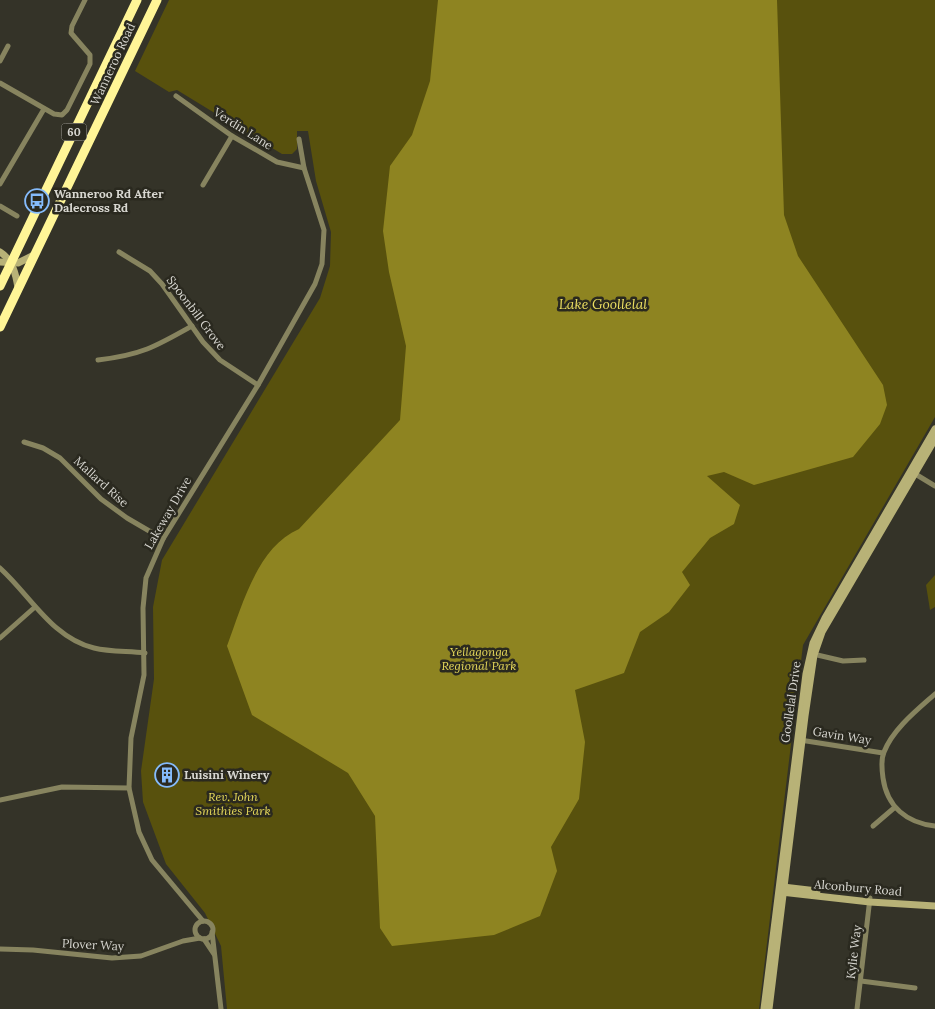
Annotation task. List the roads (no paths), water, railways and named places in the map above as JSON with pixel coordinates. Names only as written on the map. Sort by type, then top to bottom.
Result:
[{"type":"highway","name":"Wanneroo Road","points":[[0,286],[137,0]]},
{"type":"highway","name":"Wanneroo Road","points":[[0,327],[157,0]]},
{"type":"street","points":[[0,83],[44,109],[62,114],[67,110],[90,64],[90,54],[71,33],[72,26],[85,0]]},
{"type":"street","points":[[0,61],[8,46]]},
{"type":"street","name":"Verdin Lane","points":[[176,96],[232,136],[277,162],[304,168]]},
{"type":"street","points":[[0,184],[44,109]]},
{"type":"street","points":[[203,185],[232,136]]},
{"type":"street","name":"Lakeway Drive","points":[[202,921],[152,860],[139,832],[129,788],[131,738],[144,675],[143,608],[146,578],[163,539],[258,385],[315,284],[322,264],[324,230],[304,168],[300,139]]},
{"type":"street","points":[[0,206],[17,216]]},
{"type":"street","points":[[0,252],[6,256],[15,272],[18,288]]},
{"type":"street","name":"Spoonbill Grove","points":[[119,252],[150,271],[220,360],[258,385]]},
{"type":"street","points":[[0,262],[10,264],[34,255]]},
{"type":"street","points":[[98,360],[128,356],[152,349],[192,326]]},
{"type":"street","name":"Goollelal Drive","points":[[769,1009],[800,740],[812,654],[822,632],[935,428]]},
{"type":"street","name":"Goollelal Drive","points":[[912,472],[935,439]]},
{"type":"street","name":"Mallard Rise","points":[[24,442],[43,448],[60,458],[101,499],[127,518],[163,539]]},
{"type":"street","points":[[912,472],[935,486]]},
{"type":"street","points":[[0,568],[56,629],[78,642],[94,648],[144,653]]},
{"type":"street","points":[[0,638],[35,607]]},
{"type":"street","points":[[812,654],[843,661],[864,660]]},
{"type":"street","points":[[935,694],[893,736],[883,753],[884,786],[894,808],[915,822],[935,826]]},
{"type":"street","name":"Gavin Way","points":[[800,740],[883,753]]},
{"type":"street","points":[[0,800],[62,787],[129,788]]},
{"type":"street","points":[[873,826],[894,808]]},
{"type":"street","name":"Goollelal Drive","points":[[764,1009],[783,889]]},
{"type":"street","name":"Alconbury Road","points":[[783,889],[935,906]]},
{"type":"street","name":"Alconbury Road","points":[[870,900],[935,902]]},
{"type":"street","name":"Kylie Way","points":[[857,1009],[870,900]]},
{"type":"street","points":[[194,912],[196,927],[214,955]]},
{"type":"street","points":[[196,927],[202,921],[210,924],[221,1009]]},
{"type":"street","name":"Plover Way","points":[[183,941],[196,927]]},
{"type":"street","points":[[202,938],[209,937],[212,932]]},
{"type":"street","name":"Plover Way","points":[[0,949],[33,950],[112,958],[141,956],[183,941],[202,938]]},
{"type":"street","points":[[861,981],[915,988]]},
{"type":"water","name":"Lake Goollelal","points":[[438,0],[777,0],[784,215],[798,256],[883,385],[887,405],[880,424],[853,457],[754,485],[724,472],[707,476],[740,505],[734,524],[710,538],[682,572],[690,585],[669,612],[640,632],[624,673],[575,690],[585,742],[579,799],[551,847],[557,871],[540,916],[494,935],[392,946],[380,928],[375,816],[348,773],[252,715],[227,646],[245,596],[262,563],[272,549],[284,538],[299,529],[400,420],[406,346],[389,272],[383,231],[390,166],[412,135],[430,81]]},
{"type":"place","name":"Wanneroo Rd After Dalecross Rd","points":[[37,201]]},
{"type":"place","name":"Luisini Winery","points":[[167,775]]},
{"type":"park label","name":"Yellagonga Regional Park","points":[[479,659]]},
{"type":"park label","name":"Rev. John Smithies Park","points":[[233,804]]}]
